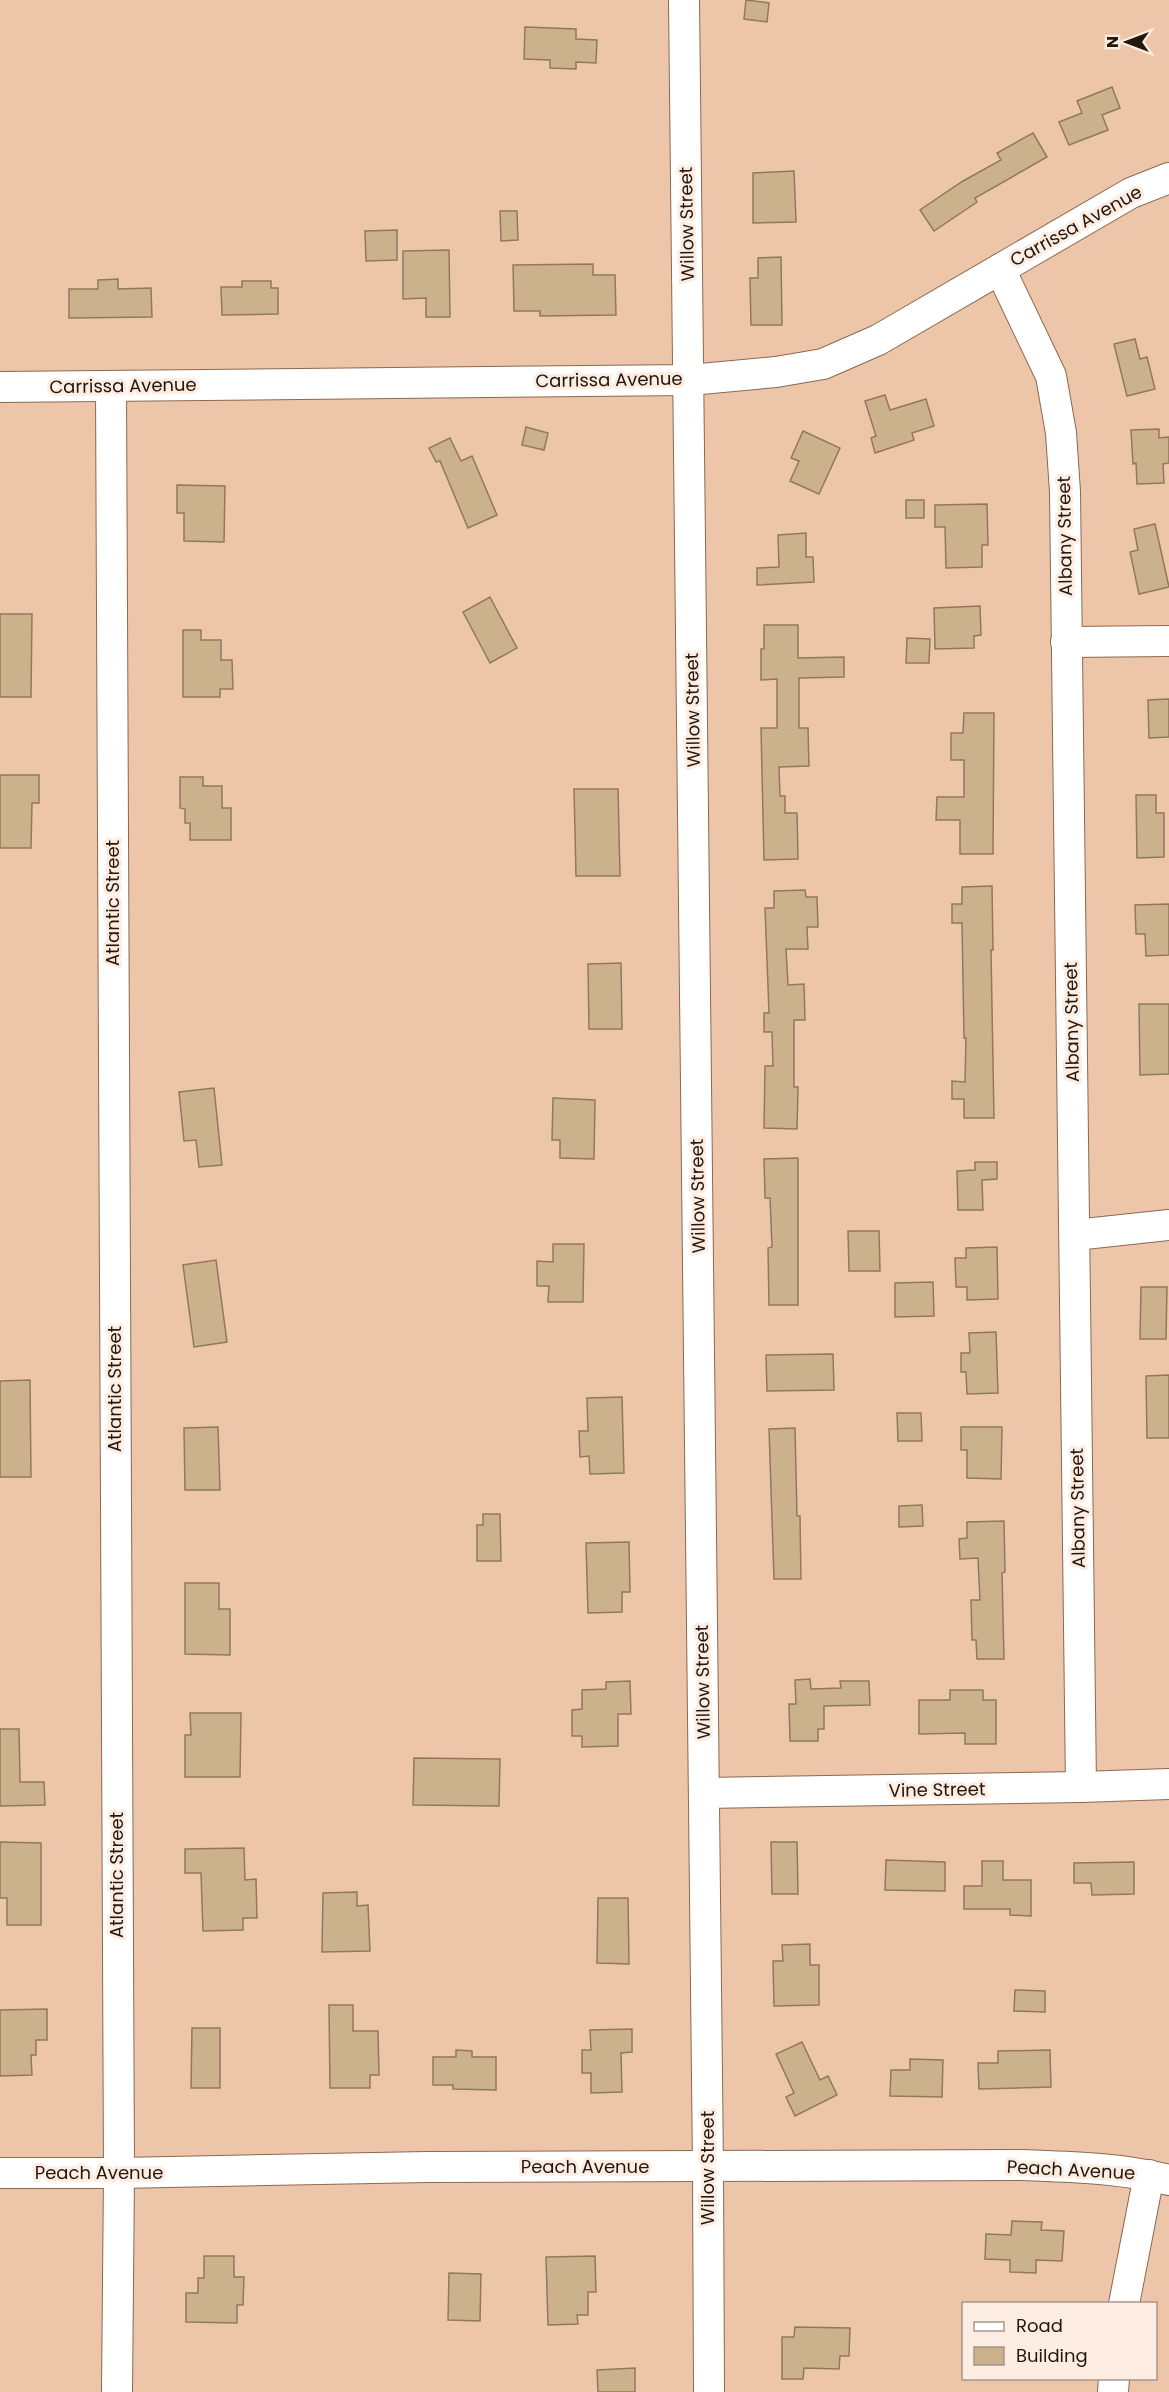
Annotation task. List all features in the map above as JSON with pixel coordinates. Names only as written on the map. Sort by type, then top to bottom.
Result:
[{"type":"street","name":"Willow Street","points":[[684,0],[690,380],[709,2392]]},
{"type":"street","name":"Carrissa Avenue","points":[[0,387],[690,380],[776,372],[823,364],[878,340],[1131,193],[1169,178]]},
{"type":"street","name":"Albany Street","points":[[1000,269],[1051,376],[1061,433],[1065,492],[1081,1787]]},
{"type":"street","name":"Atlantic Street","points":[[111,386],[119,2174],[117,2392]]},
{"type":"street","points":[[1066,642],[1169,641]]},
{"type":"street","points":[[1074,1235],[1169,1225]]},
{"type":"street","name":"Vine Street","points":[[704,1793],[1169,1784]]},
{"type":"street","name":"Peach Avenue","points":[[0,2173],[119,2174],[427,2167],[1023,2165],[1085,2168],[1159,2177]]},
{"type":"street","points":[[1125,2302],[1159,2177]]},
{"type":"building","points":[[746,0],[769,3],[767,22],[744,19]]},
{"type":"building","points":[[525,27],[576,29],[576,39],[597,40],[596,63],[576,62],[576,69],[550,68],[550,60],[524,59]]},
{"type":"building","points":[[1112,87],[1120,108],[1102,115],[1108,130],[1069,145],[1059,122],[1082,113],[1077,101]]},
{"type":"building","points":[[1033,133],[1047,157],[975,198],[977,202],[934,231],[920,210],[963,181],[1001,160],[997,153]]},
{"type":"building","points":[[794,171],[796,222],[753,223],[753,173]]},
{"type":"building","points":[[500,211],[517,211],[518,240],[501,241]]},
{"type":"building","points":[[397,230],[397,260],[366,261],[365,231]]},
{"type":"building","points":[[449,250],[450,317],[426,317],[426,298],[403,299],[403,251]]},
{"type":"building","points":[[781,257],[782,325],[751,325],[750,278],[758,278],[758,258]]},
{"type":"building","points":[[593,264],[593,275],[615,275],[616,315],[540,316],[540,311],[514,311],[513,265]]},
{"type":"building","points":[[118,279],[118,289],[151,288],[152,317],[69,318],[69,289],[98,289],[98,280]]},
{"type":"building","points":[[242,281],[271,281],[271,288],[278,288],[278,314],[222,315],[221,287],[242,287]]},
{"type":"building","points":[[1135,339],[1140,359],[1147,357],[1155,389],[1127,396],[1114,344]]},
{"type":"building","points":[[885,395],[890,410],[926,399],[934,426],[912,433],[914,440],[875,453],[871,438],[876,436],[865,401]]},
{"type":"building","points":[[526,427],[548,433],[544,450],[522,445]]},
{"type":"building","points":[[1159,429],[1159,438],[1169,437],[1169,463],[1163,464],[1164,483],[1137,484],[1131,430]]},
{"type":"building","points":[[803,431],[840,448],[819,494],[790,481],[799,461],[791,458]]},
{"type":"building","points":[[450,438],[461,461],[472,456],[497,515],[468,528],[440,461],[436,462],[429,448]]},
{"type":"building","points":[[177,485],[225,486],[224,542],[184,541],[184,513],[177,513]]},
{"type":"building","points":[[906,500],[924,500],[924,518],[906,518]]},
{"type":"building","points":[[987,504],[988,545],[982,545],[982,567],[946,568],[945,527],[935,527],[935,505]]},
{"type":"building","points":[[1155,524],[1169,587],[1139,594],[1130,552],[1138,550],[1134,529]]},
{"type":"building","points":[[806,533],[806,557],[813,557],[814,582],[757,585],[757,568],[779,567],[778,535]]},
{"type":"building","points":[[490,597],[517,648],[490,663],[463,612]]},
{"type":"building","points":[[980,606],[981,635],[974,636],[974,648],[935,649],[934,608]]},
{"type":"building","points":[[0,614],[32,614],[31,697],[0,697]]},
{"type":"building","points":[[764,625],[798,625],[798,658],[844,657],[844,677],[799,678],[799,728],[808,728],[809,766],[779,767],[780,796],[785,796],[785,813],[797,813],[798,859],[764,860],[761,728],[777,728],[777,679],[761,680]]},
{"type":"building","points":[[183,630],[201,630],[201,640],[221,640],[221,660],[232,660],[233,689],[220,689],[220,697],[183,697]]},
{"type":"building","points":[[907,638],[930,639],[929,663],[906,663]]},
{"type":"building","points":[[1169,699],[1169,737],[1149,738],[1148,700]]},
{"type":"building","points":[[964,713],[994,713],[993,854],[960,854],[960,820],[936,820],[937,797],[964,797],[964,760],[951,760],[951,733],[963,733]]},
{"type":"building","points":[[0,775],[39,775],[39,803],[32,803],[31,848],[0,848]]},
{"type":"building","points":[[180,777],[203,777],[203,786],[222,786],[222,808],[231,808],[231,840],[190,840],[190,823],[185,823],[185,809],[180,808]]},
{"type":"building","points":[[574,789],[618,789],[620,876],[576,876]]},
{"type":"building","points":[[1136,795],[1156,795],[1156,813],[1164,813],[1164,857],[1137,858]]},
{"type":"building","points":[[992,886],[994,1118],[964,1118],[964,1099],[952,1099],[952,1081],[965,1082],[966,1038],[964,1038],[962,923],[952,923],[952,904],[962,904],[962,887]]},
{"type":"building","points":[[805,890],[806,897],[817,897],[818,927],[807,927],[808,949],[786,949],[788,985],[804,984],[805,1020],[794,1020],[794,1087],[798,1087],[797,1129],[764,1128],[765,1066],[773,1066],[772,1032],[764,1032],[764,1013],[769,1013],[765,908],[774,908],[774,891]]},
{"type":"building","points":[[1169,904],[1169,955],[1146,956],[1145,934],[1136,934],[1135,905]]},
{"type":"building","points":[[621,963],[622,1029],[589,1029],[588,964]]},
{"type":"building","points":[[1139,1004],[1169,1004],[1169,1074],[1140,1075]]},
{"type":"building","points":[[214,1088],[222,1165],[199,1167],[196,1140],[184,1141],[179,1092]]},
{"type":"building","points":[[553,1098],[595,1100],[594,1159],[560,1158],[560,1140],[552,1140]]},
{"type":"building","points":[[798,1158],[798,1305],[769,1305],[768,1248],[772,1247],[770,1198],[765,1198],[764,1159]]},
{"type":"building","points":[[975,1162],[997,1162],[997,1179],[982,1180],[983,1210],[958,1210],[957,1171],[975,1170]]},
{"type":"building","points":[[848,1231],[879,1231],[880,1271],[849,1271]]},
{"type":"building","points":[[553,1244],[584,1244],[583,1302],[548,1302],[549,1286],[537,1286],[537,1261],[553,1262]]},
{"type":"building","points":[[997,1247],[998,1299],[967,1300],[967,1287],[956,1287],[955,1258],[966,1258],[966,1248]]},
{"type":"building","points":[[216,1260],[227,1342],[194,1347],[183,1265]]},
{"type":"building","points":[[933,1282],[934,1316],[895,1317],[895,1283]]},
{"type":"building","points":[[1141,1287],[1167,1287],[1166,1339],[1140,1339]]},
{"type":"building","points":[[996,1332],[998,1393],[967,1394],[966,1372],[961,1372],[961,1353],[970,1353],[969,1333]]},
{"type":"building","points":[[833,1354],[834,1390],[767,1391],[766,1355]]},
{"type":"building","points":[[1169,1375],[1169,1438],[1147,1438],[1146,1376]]},
{"type":"building","points":[[30,1380],[31,1477],[0,1477],[0,1381]]},
{"type":"building","points":[[622,1397],[624,1473],[590,1474],[589,1456],[580,1457],[579,1431],[588,1431],[587,1398]]},
{"type":"building","points":[[897,1413],[921,1413],[922,1441],[898,1441]]},
{"type":"building","points":[[218,1427],[220,1490],[185,1490],[184,1428]]},
{"type":"building","points":[[961,1427],[1002,1427],[1001,1479],[967,1478],[967,1450],[961,1450]]},
{"type":"building","points":[[795,1428],[801,1579],[774,1579],[769,1429]]},
{"type":"building","points":[[922,1505],[923,1526],[899,1527],[899,1506]]},
{"type":"building","points":[[483,1514],[500,1514],[501,1561],[477,1561],[477,1525],[483,1525]]},
{"type":"building","points":[[1004,1521],[1005,1572],[1002,1573],[1004,1659],[977,1659],[976,1640],[972,1640],[971,1600],[980,1600],[978,1558],[960,1559],[959,1539],[967,1538],[967,1522]]},
{"type":"building","points":[[629,1542],[630,1592],[622,1592],[622,1612],[588,1613],[586,1543]]},
{"type":"building","points":[[185,1583],[219,1583],[219,1609],[230,1609],[230,1655],[185,1654]]},
{"type":"building","points":[[810,1679],[811,1689],[841,1688],[840,1681],[869,1681],[870,1705],[824,1706],[824,1729],[818,1729],[818,1741],[790,1741],[789,1704],[796,1704],[795,1680]]},
{"type":"building","points":[[630,1681],[631,1714],[618,1714],[618,1746],[582,1747],[582,1736],[572,1736],[572,1710],[582,1709],[582,1690],[606,1689],[606,1682]]},
{"type":"building","points":[[950,1690],[983,1690],[983,1700],[996,1700],[996,1744],[965,1744],[965,1733],[919,1734],[919,1700],[950,1700]]},
{"type":"building","points":[[190,1713],[241,1713],[240,1777],[185,1777],[185,1735],[191,1735]]},
{"type":"building","points":[[0,1729],[19,1729],[20,1782],[44,1782],[45,1805],[0,1806]]},
{"type":"building","points":[[414,1758],[500,1759],[499,1806],[413,1805]]},
{"type":"building","points":[[0,1842],[41,1843],[41,1925],[7,1925],[7,1898],[0,1898]]},
{"type":"building","points":[[771,1842],[797,1842],[798,1894],[772,1894]]},
{"type":"building","points":[[244,1848],[245,1880],[256,1879],[257,1918],[243,1918],[243,1930],[203,1931],[201,1873],[185,1873],[185,1849]]},
{"type":"building","points":[[886,1860],[945,1862],[945,1891],[885,1890]]},
{"type":"building","points":[[982,1861],[1003,1861],[1003,1880],[1031,1880],[1031,1916],[1010,1915],[1010,1909],[964,1909],[964,1886],[982,1886]]},
{"type":"building","points":[[1134,1862],[1134,1894],[1092,1895],[1091,1883],[1074,1883],[1074,1863]]},
{"type":"building","points":[[357,1892],[357,1906],[368,1905],[370,1951],[322,1952],[323,1893]]},
{"type":"building","points":[[598,1898],[628,1898],[629,1964],[597,1963]]},
{"type":"building","points":[[810,1944],[810,1965],[819,1965],[819,2005],[774,2006],[773,1961],[783,1961],[782,1945]]},
{"type":"building","points":[[1015,1990],[1045,1991],[1045,2012],[1014,2011]]},
{"type":"building","points":[[329,2005],[353,2005],[353,2031],[378,2031],[379,2075],[370,2075],[370,2088],[330,2088]]},
{"type":"building","points":[[47,2009],[47,2040],[36,2040],[36,2055],[31,2055],[32,2075],[0,2076],[0,2010]]},
{"type":"building","points":[[192,2028],[220,2028],[220,2088],[191,2088]]},
{"type":"building","points":[[632,2029],[632,2052],[621,2053],[622,2092],[591,2093],[591,2073],[582,2073],[582,2050],[591,2050],[590,2030]]},
{"type":"building","points":[[802,2042],[820,2080],[828,2076],[837,2095],[795,2116],[786,2097],[794,2093],[776,2054]]},
{"type":"building","points":[[456,2050],[472,2051],[472,2057],[496,2057],[496,2090],[453,2089],[453,2085],[433,2085],[433,2057],[456,2057]]},
{"type":"building","points":[[1050,2050],[1051,2087],[979,2089],[978,2063],[998,2063],[998,2051]]},
{"type":"building","points":[[910,2059],[943,2060],[942,2097],[890,2096],[891,2070],[910,2070]]},
{"type":"building","points":[[1012,2221],[1042,2222],[1041,2230],[1064,2231],[1062,2261],[1036,2260],[1036,2273],[1010,2272],[1010,2260],[985,2259],[986,2234],[1011,2235]]},
{"type":"building","points":[[204,2256],[234,2256],[234,2277],[244,2277],[243,2305],[237,2305],[237,2323],[186,2322],[186,2293],[198,2293],[198,2278],[204,2278]]},
{"type":"building","points":[[595,2256],[596,2292],[588,2292],[588,2315],[577,2315],[578,2324],[548,2325],[546,2257]]},
{"type":"building","points":[[449,2273],[481,2274],[480,2321],[448,2320]]},
{"type":"building","points":[[795,2327],[850,2328],[849,2356],[840,2356],[839,2369],[804,2368],[803,2379],[782,2379],[782,2337],[794,2337]]},
{"type":"building","points":[[635,2368],[635,2392],[598,2392],[597,2370]]}]
